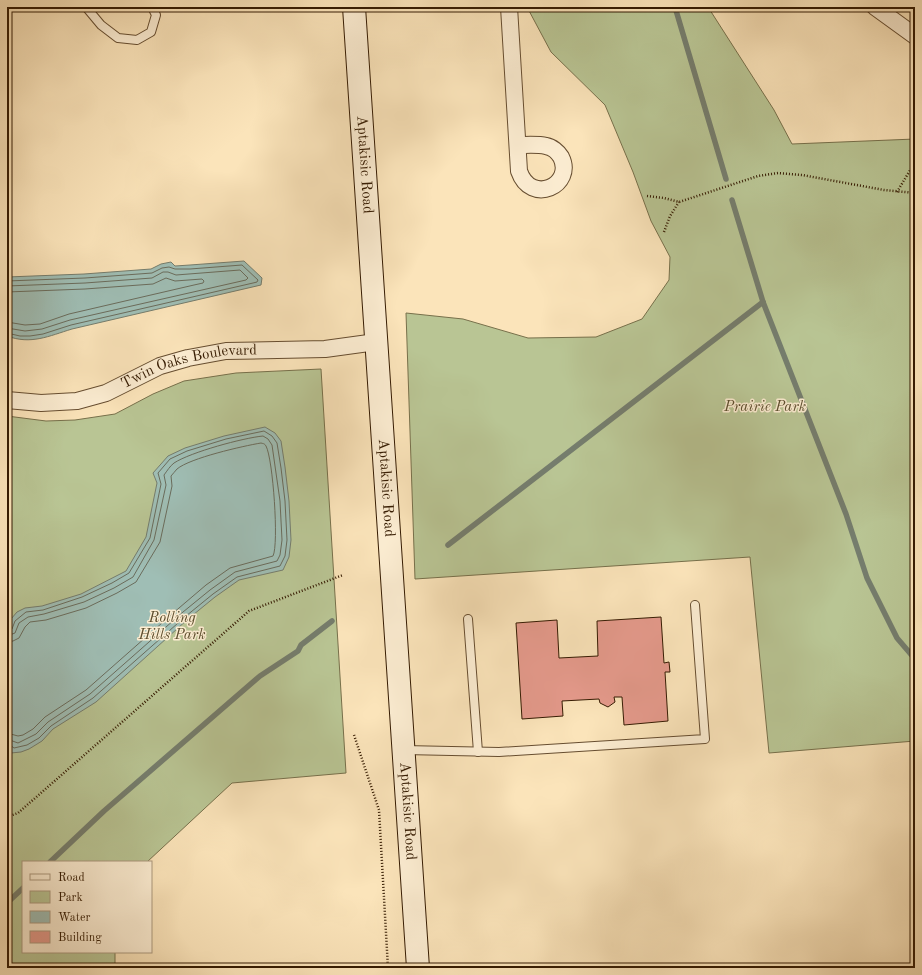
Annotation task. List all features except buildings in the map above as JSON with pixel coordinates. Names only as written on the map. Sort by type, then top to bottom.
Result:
[{"type":"main road","name":"Aptakisic Road","points":[[354,7],[418,968]]},
{"type":"street","points":[[509,7],[518,145]]},
{"type":"street","points":[[875,7],[913,32]]},
{"type":"street","name":"Twin Oaks Boulevard","points":[[7,400],[41,403],[77,401],[106,393],[160,366],[188,358],[226,351],[325,349],[376,342]]},
{"type":"lane","points":[[86,7],[101,25],[118,38],[137,40],[151,32],[156,15],[152,7]]},
{"type":"lane","points":[[403,750],[499,752],[705,739],[696,605]]},
{"type":"lane","points":[[468,619],[478,752]]},
{"type":"path","points":[[897,192],[915,162]]},
{"type":"path","points":[[647,196],[680,202],[758,176],[778,173],[802,174],[915,194]]},
{"type":"path","points":[[664,232],[670,216],[680,202]]},
{"type":"path","points":[[7,817],[18,813],[249,611],[343,574]]},
{"type":"path","points":[[354,735],[379,810],[388,968]]},
{"type":"green space","name":"Prairie Park","points":[[527,7],[708,7],[774,110],[792,144],[915,139],[915,741],[769,753],[750,557],[415,579],[406,313],[463,319],[528,338],[596,337],[642,319],[669,280],[670,257],[651,221],[633,172],[605,105],[551,52]]},
{"type":"green space","name":"Rolling Hills Park","points":[[321,369],[346,773],[232,783],[148,861],[22,861],[22,953],[115,953],[115,968],[7,968],[7,416],[46,421],[75,420],[115,414],[153,394],[184,381],[236,373]]},
{"type":"water","points":[[244,261],[262,278],[261,285],[72,329],[48,337],[24,340],[7,336],[7,277],[84,274],[151,269],[161,264],[171,262],[175,266]]},
{"type":"water","points":[[265,427],[275,433],[281,441],[285,467],[289,501],[291,540],[289,557],[283,570],[239,580],[188,619],[96,702],[53,729],[42,741],[29,749],[11,753],[8,746],[7,732],[7,632],[11,619],[17,612],[25,608],[42,606],[81,594],[126,571],[146,537],[157,483],[153,473],[168,456],[185,448],[224,436]]},
{"type":"waterway","points":[[675,7],[726,179]]},
{"type":"waterway","points":[[732,200],[763,302],[846,514],[867,578],[897,638],[915,659]]},
{"type":"waterway","points":[[448,545],[763,302]]},
{"type":"waterway","points":[[51,861],[104,811],[260,676],[298,651],[301,645],[332,621]]},
{"type":"waterway","points":[[7,903],[22,889]]}]
